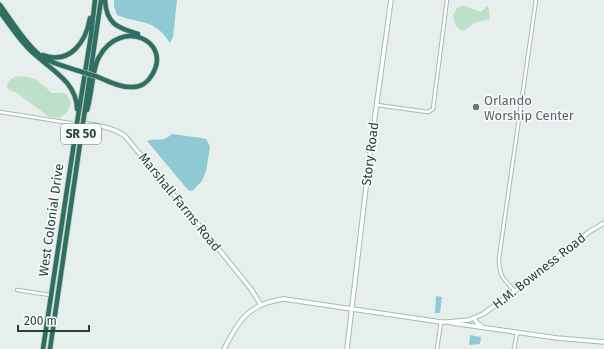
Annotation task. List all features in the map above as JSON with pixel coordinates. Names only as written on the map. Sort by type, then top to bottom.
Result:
[{"type":"highway","points":[[38,53],[50,57],[61,58],[78,46],[85,36],[89,24],[93,0]]},
{"type":"highway","name":"West Colonial Drive","points":[[43,349],[76,123],[91,35],[93,0]]},
{"type":"highway","name":"West Colonial Drive","points":[[50,349],[101,0]]},
{"type":"highway","points":[[97,78],[125,89],[139,88],[149,82],[154,76],[158,65],[158,58],[153,44],[145,37],[116,26],[106,11],[105,0]]},
{"type":"highway","points":[[0,5],[38,53],[48,60],[79,72]]},
{"type":"highway","points":[[0,12],[30,50],[66,81],[72,89],[77,103],[76,123]]},
{"type":"highway","points":[[41,60],[79,72],[97,78],[126,87],[133,87],[148,81],[154,72],[156,61],[154,50],[144,39],[133,36],[118,39],[106,47],[97,61],[90,100],[82,123]]},
{"type":"highway","points":[[55,267],[62,268]]},
{"type":"highway","points":[[45,337],[46,349]]},
{"type":"street","name":"Story Road","points":[[347,349],[390,0]]},
{"type":"street","points":[[377,105],[428,112],[433,109],[446,0]]},
{"type":"street","points":[[515,291],[502,277],[499,269],[499,258],[536,0]]},
{"type":"street","points":[[0,112],[76,123]]},
{"type":"street","name":"Marshall Farms Road","points":[[82,123],[110,128],[119,131],[125,136],[251,289],[261,305]]},
{"type":"street","name":"H.M. Bowness Road","points":[[448,322],[469,320],[494,307],[589,232],[604,223]]},
{"type":"street","points":[[17,290],[51,295]]},
{"type":"street","points":[[224,349],[235,328],[251,310],[272,301],[284,300],[352,308],[448,322],[476,328],[604,342]]},
{"type":"street","points":[[474,318],[480,326],[486,328]]},
{"type":"street","points":[[469,320],[476,328]]},
{"type":"street","points":[[437,349],[442,322]]},
{"type":"street","points":[[514,349],[517,333]]},
{"type":"green space","points":[[462,5],[481,12],[487,6],[489,9],[490,19],[474,23],[464,31],[459,29],[453,15],[456,9]]},
{"type":"green space","points":[[17,76],[37,80],[52,93],[67,94],[71,104],[67,112],[60,118],[49,117],[17,93],[9,90],[7,86],[8,82]]},
{"type":"water","points":[[114,0],[177,0],[173,37],[170,43],[158,29],[152,25],[117,15]]},
{"type":"water","points":[[172,134],[206,139],[210,147],[206,171],[202,181],[192,191],[188,190],[147,141],[162,140]]},
{"type":"water","points":[[436,296],[442,297],[440,313],[435,313]]},
{"type":"water","points":[[470,335],[481,337],[480,344],[469,345]]},
{"type":"place","name":"Orlando Worship Center","points":[[476,107]]}]
